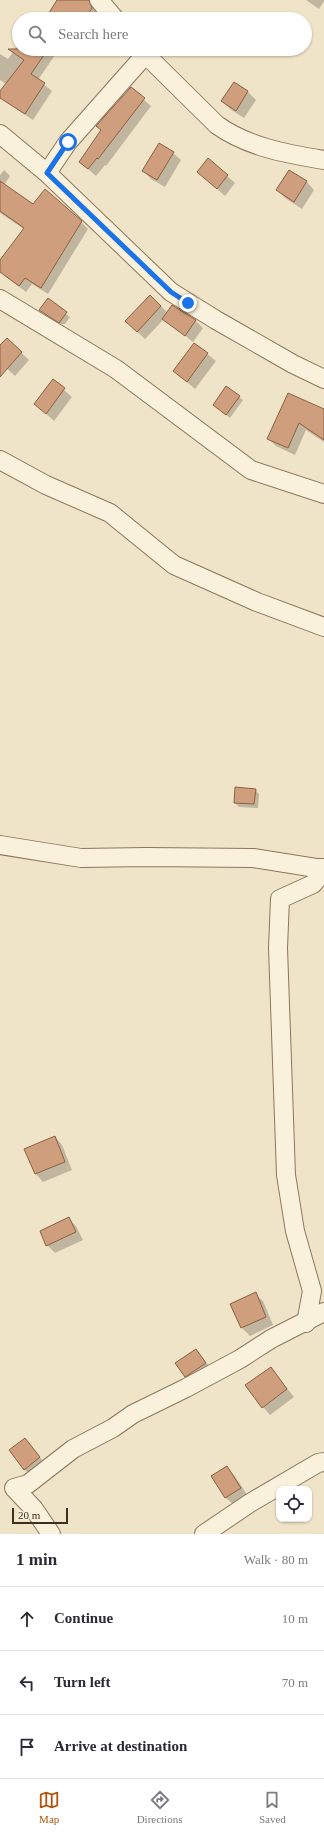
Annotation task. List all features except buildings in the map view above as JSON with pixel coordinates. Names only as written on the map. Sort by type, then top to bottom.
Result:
[{"type":"street","points":[[99,0],[108,12]]},
{"type":"street","points":[[47,173],[68,142],[139,56]]},
{"type":"street","points":[[146,56],[217,125],[231,135],[254,145],[324,160]]},
{"type":"street","points":[[0,134],[47,173],[171,292],[216,320],[293,364],[324,379]]},
{"type":"street","points":[[0,300],[116,369],[251,470],[324,494]]},
{"type":"street","points":[[0,460],[46,485],[110,513],[174,565],[257,602],[324,626]]},
{"type":"street","points":[[0,845],[82,858],[254,858],[324,868]]},
{"type":"street","points":[[306,1323],[312,1291],[295,1231],[286,1175],[278,948],[280,900],[313,884],[324,871]]},
{"type":"street","points":[[51,1534],[34,1509],[14,1488],[28,1484],[73,1449],[113,1428],[134,1414],[186,1388],[240,1359],[271,1339],[306,1323],[324,1312]]},
{"type":"street","points":[[204,1534],[250,1503],[324,1462]]},
{"type":"route","points":[[68,142],[47,173],[171,292],[188,303]]}]
